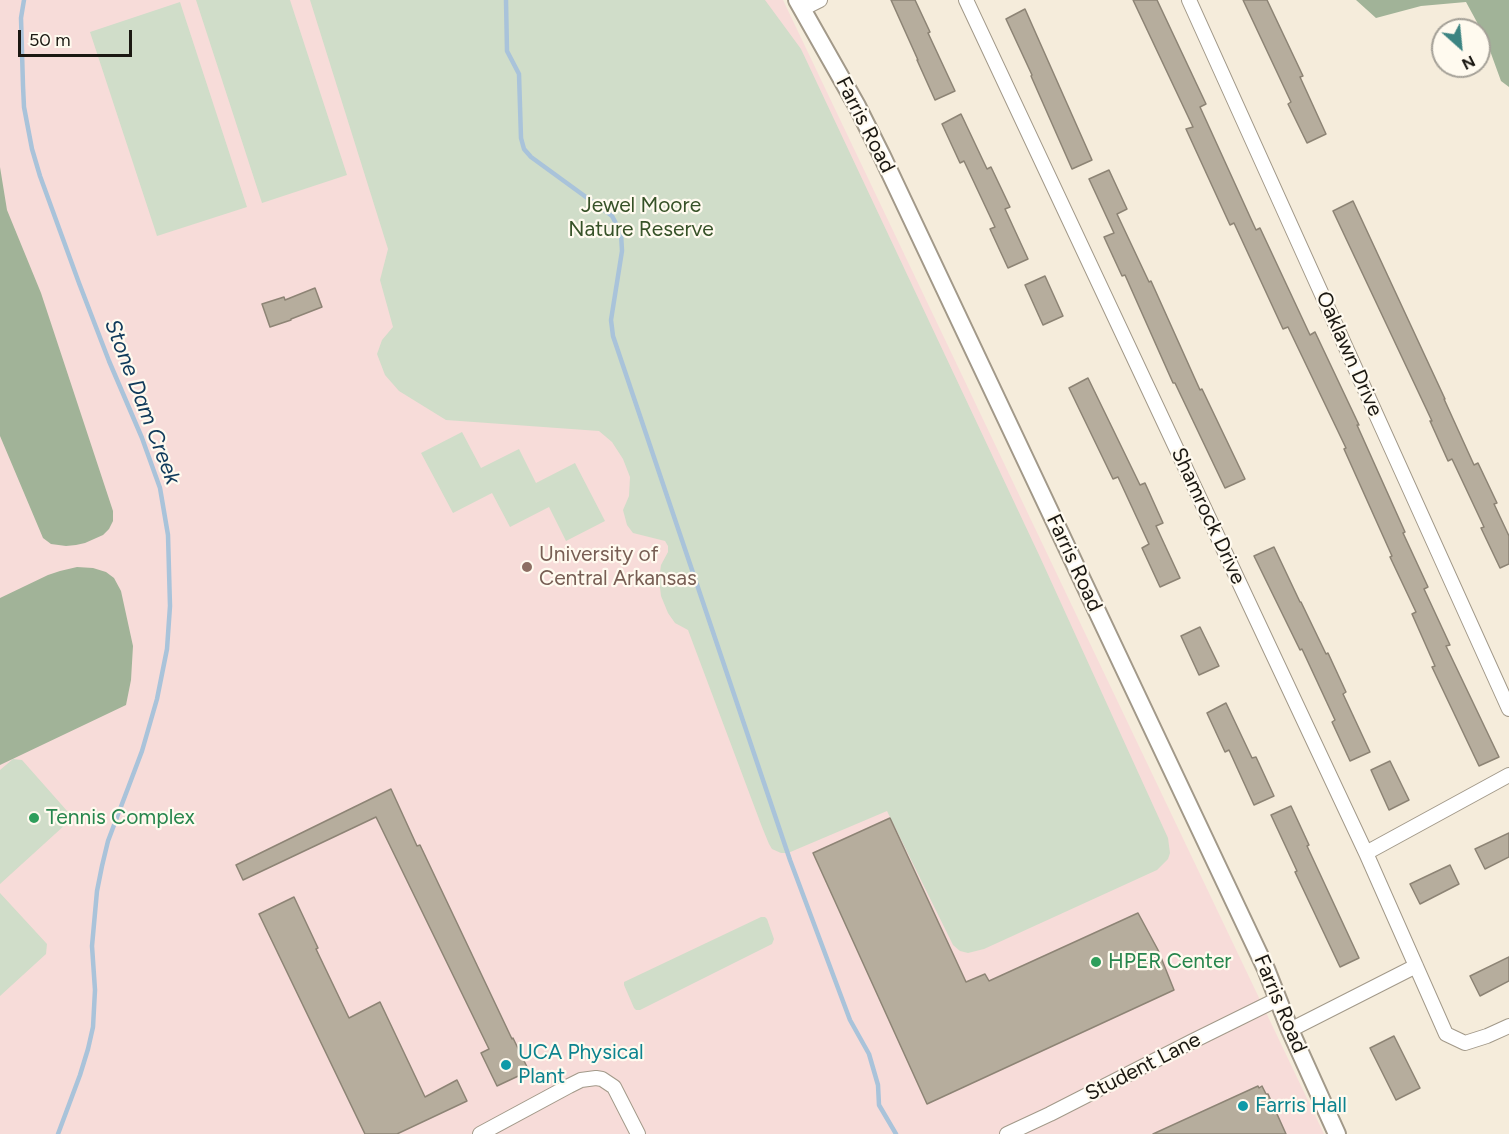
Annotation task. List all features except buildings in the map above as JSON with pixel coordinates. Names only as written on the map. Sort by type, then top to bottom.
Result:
[{"type":"street","points":[[800,4],[820,0]]},
{"type":"street","name":"Shamrock Drive","points":[[966,0],[1366,853],[1446,1034],[1465,1043],[1509,1026]]},
{"type":"street","name":"Oaklawn Drive","points":[[1189,0],[1509,709]]},
{"type":"street","name":"Farris Road","points":[[800,4],[882,156],[1266,969],[1290,1030],[1337,1134]]},
{"type":"street","points":[[1366,853],[1509,775]]},
{"type":"street","points":[[1290,1030],[1416,966]]},
{"type":"street","name":"Student Lane","points":[[1007,1134],[1278,999]]},
{"type":"street","points":[[480,1134],[588,1078],[602,1079],[614,1087],[638,1134]]},
{"type":"shaded area","name":"University of Central Arkansas","points":[[0,0],[783,0],[1324,1134],[0,1134]]},
{"type":"green space","points":[[196,0],[290,0],[347,175],[262,203]]},
{"type":"green space","name":"Jewel Moore Nature Reserve","points":[[310,0],[765,0],[801,49],[1040,557],[1168,838],[1170,853],[1168,859],[1157,870],[984,949],[968,953],[960,951],[953,945],[887,811],[788,853],[772,849],[688,630],[675,623],[661,596],[659,579],[668,546],[665,541],[633,533],[627,525],[623,510],[629,496],[630,477],[623,459],[612,442],[599,431],[446,420],[399,391],[385,375],[377,354],[382,340],[393,327],[380,280],[388,249]]},
{"type":"green space","points":[[1356,0],[1509,0],[1509,87],[1501,81],[1491,54],[1491,18],[1475,18],[1466,2],[1421,6],[1376,18]]},
{"type":"green space","points":[[180,2],[247,207],[157,236],[90,32]]},
{"type":"green space","points":[[0,167],[7,210],[41,293],[113,511],[113,521],[103,535],[76,545],[51,544],[43,538],[0,436]]},
{"type":"green space","points":[[462,432],[481,468],[519,449],[536,483],[575,463],[605,521],[566,541],[549,507],[510,527],[492,493],[453,513],[421,453]]},
{"type":"green space","points":[[77,567],[106,572],[114,578],[121,591],[133,646],[131,680],[126,705],[0,765],[0,598],[48,575]]},
{"type":"green space","name":"Tennis Complex","points":[[13,759],[22,760],[68,812],[66,824],[0,884],[0,770]]},
{"type":"green space","points":[[0,893],[47,944],[46,954],[0,996]]},
{"type":"green space","points":[[761,917],[767,919],[774,939],[772,944],[640,1010],[634,1008],[624,982]]},
{"type":"waterway","name":"Stone Dam Creek","points":[[24,0],[21,18],[24,107],[32,149],[79,283],[160,488],[168,535],[170,606],[167,649],[157,699],[142,751],[108,841],[102,866],[97,891],[92,946],[95,990],[93,1027],[80,1075],[58,1134]]},
{"type":"waterway","points":[[506,0],[507,51],[519,74],[521,138],[524,149],[531,157],[612,216],[621,233],[622,251],[611,320],[613,336],[790,860],[850,1020],[869,1054],[878,1085],[879,1105],[896,1134]]},
{"type":"place","name":"University of Central Arkansas","points":[[527,567]]},
{"type":"place","name":"Tennis Complex","points":[[34,818]]},
{"type":"place","name":"HPER Center","points":[[1096,962]]},
{"type":"place","name":"UCA Physical Plant","points":[[506,1065]]},
{"type":"place","name":"Farris Hall","points":[[1243,1106]]}]
